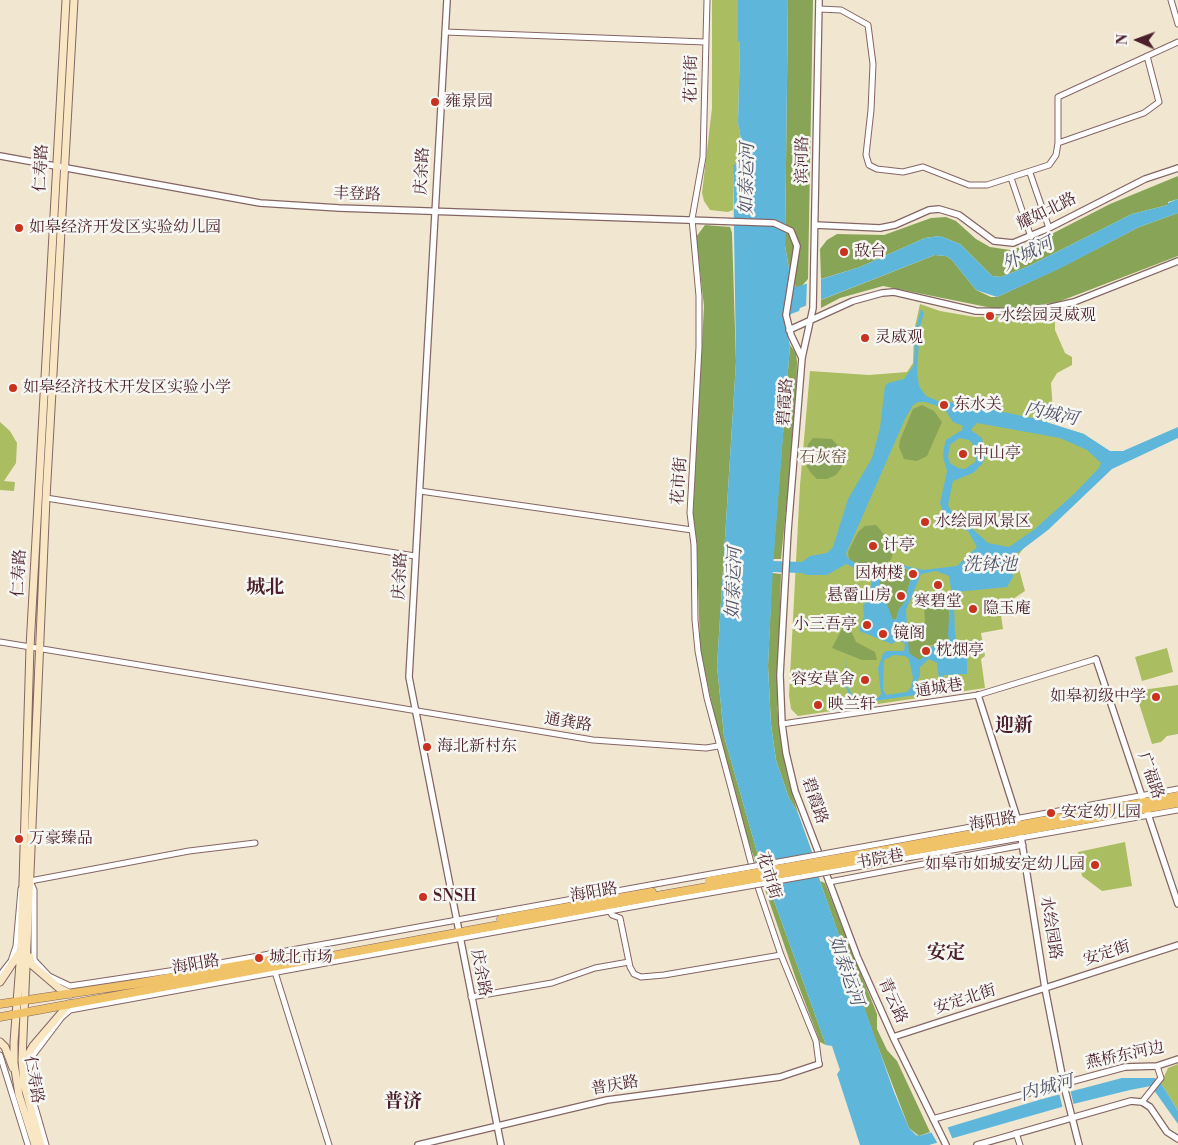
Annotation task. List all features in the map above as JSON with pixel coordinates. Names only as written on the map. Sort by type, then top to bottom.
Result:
[{"type":"main road","name":"仁寿路","points":[[27,881],[30,647],[66,0]]},
{"type":"main road","name":"仁寿路","points":[[34,1145],[19,1095],[14,1063],[20,1013],[24,950],[46,498],[74,0]]},
{"type":"main road","name":"海阳路","points":[[0,1004],[71,994],[607,903],[1145,805],[1178,796]]},
{"type":"main road","name":"海阳路","points":[[1145,805],[1178,803]]},
{"type":"main road","name":"海阳路","points":[[0,1017],[274,968],[458,929]]},
{"type":"main road","points":[[0,982],[24,950],[31,964],[58,988],[71,994]]},
{"type":"main road","points":[[24,1084],[25,1060],[58,1015],[69,1004]]},
{"type":"main road","name":"仁寿路","points":[[20,1013],[24,1084],[41,1145]]},
{"type":"main road","points":[[0,1042],[5,1047],[19,1095]]},
{"type":"street","name":"庆余路","points":[[447,0],[409,667],[415,711],[501,1145]]},
{"type":"street","name":"花市街","points":[[707,0],[708,32],[705,42],[704,157],[692,219],[699,296],[699,347],[690,513],[698,651],[718,746],[749,858],[781,955],[816,1042],[819,1064]]},
{"type":"street","name":"滨河路","points":[[811,320],[814,279],[819,0]]},
{"type":"street","points":[[1170,0],[1178,24]]},
{"type":"street","points":[[819,9],[841,10],[868,25],[873,64],[872,110],[866,155],[869,164],[877,169],[903,172],[923,167],[969,185],[987,185],[1030,173],[1049,165],[1056,155],[1058,143],[1058,97],[1178,42]]},
{"type":"street","points":[[445,32],[705,42]]},
{"type":"street","points":[[1058,143],[1144,113],[1159,102],[1147,56]]},
{"type":"street","name":"丰登路","points":[[0,156],[182,191],[260,203],[774,223],[791,231],[798,246],[786,315],[788,327]]},
{"type":"street","name":"耀如北路","points":[[815,225],[880,228],[895,226],[939,208],[960,215],[994,241],[1013,243],[1049,228],[1145,179],[1178,168]]},
{"type":"street","points":[[1030,173],[1049,228]]},
{"type":"street","points":[[1011,178],[1031,236]]},
{"type":"street","points":[[802,358],[788,327],[811,320],[853,301],[882,293],[894,292],[976,311],[1030,312],[1074,302],[1178,261]]},
{"type":"street","name":"碧霞路","points":[[811,320],[802,358],[785,574],[780,675],[782,724],[795,791],[823,864]]},
{"type":"street","points":[[420,491],[692,530]]},
{"type":"street","points":[[46,498],[415,556]]},
{"type":"street","name":"通龚路","points":[[0,642],[593,740],[706,748],[718,746]]},
{"type":"street","name":"通城巷","points":[[782,724],[978,695],[1096,659]]},
{"type":"street","name":"广福路","points":[[1096,659],[1178,904]]},
{"type":"street","name":"水绘园路","points":[[978,695],[1020,828],[1045,988],[1064,1087],[1079,1145]]},
{"type":"street","points":[[27,881],[34,890],[34,960],[49,976],[70,986],[458,929],[607,903],[1145,805],[1178,789]]},
{"type":"street","points":[[1145,805],[1178,810]]},
{"type":"street","points":[[0,975],[11,961],[16,946],[18,896],[27,881],[190,851],[255,843]]},
{"type":"street","name":"书院巷","points":[[829,882],[1023,845]]},
{"type":"street","name":"青云路","points":[[823,864],[857,956],[893,1037],[946,1144]]},
{"type":"street","points":[[607,903],[620,918],[629,962],[634,974],[651,977],[781,955]]},
{"type":"street","name":"安定街","points":[[1045,988],[1178,945]]},
{"type":"street","points":[[471,997],[552,983],[595,968],[629,962]]},
{"type":"street","points":[[46,1145],[30,1086],[28,1070],[34,1054],[62,1017],[70,1010],[274,968],[329,1145]]},
{"type":"street","name":"安定北街","points":[[893,1037],[1045,988]]},
{"type":"street","points":[[0,1055],[28,1145]]},
{"type":"street","name":"燕桥东河边","points":[[934,1119],[1064,1087],[1126,1067],[1157,1066],[1178,1059]]},
{"type":"street","name":"普庆路","points":[[418,1145],[607,1100],[780,1077],[819,1064]]},
{"type":"street","points":[[1142,1102],[1159,1080],[1161,1073],[1157,1066]]},
{"type":"street","points":[[977,1145],[1118,1104],[1142,1102],[1150,1106],[1167,1132],[1178,1139]]},
{"type":"street","points":[[1016,1133],[1020,1145]]},
{"type":"green space","points":[[712,0],[738,0],[738,40],[740,43],[738,123],[741,139],[740,163],[733,166],[733,210],[728,212],[710,210],[704,201],[702,193],[712,108]]},
{"type":"green space","points":[[788,0],[813,0],[808,279],[801,287],[796,287],[789,269],[785,245]]},
{"type":"green space","points":[[1178,176],[1178,199],[1168,202],[1168,205],[1132,214],[1029,266],[1001,277],[992,276],[960,244],[940,236],[925,238],[860,267],[821,279],[820,249],[827,240],[837,234],[884,235],[931,218],[946,217],[956,221],[976,239],[990,247],[1010,250],[1032,244],[1110,204]]},
{"type":"green space","points":[[1178,213],[1178,256],[1058,302],[1014,309],[997,309],[883,286],[840,298],[821,308],[821,300],[935,255],[946,256],[952,260],[976,290],[991,297],[997,297],[1060,268],[1139,227]]},
{"type":"green space","points":[[705,225],[730,227],[732,233],[736,362],[717,666],[724,736],[759,859],[826,1045],[820,1042],[796,979],[742,823],[714,714],[700,648],[697,551],[693,514],[704,306],[696,237]]},
{"type":"green space","name":"水绘园风景区","points":[[920,304],[940,311],[975,317],[1055,313],[1055,330],[1065,353],[1072,357],[1072,365],[1057,373],[1051,383],[1053,411],[1050,424],[1084,434],[1109,466],[1030,540],[1016,558],[1025,591],[1013,599],[999,601],[1003,629],[981,633],[985,656],[981,659],[985,688],[798,716],[791,709],[789,695],[800,485],[810,371],[869,375],[907,372],[913,363],[914,331]]},
{"type":"green space","points":[[790,345],[796,353],[797,362],[796,411],[781,559],[773,559]]},
{"type":"green space","points":[[922,405],[934,411],[942,422],[927,456],[917,461],[904,459],[899,447],[900,440],[913,409]]},
{"type":"green space","points":[[0,422],[10,431],[17,443],[16,463],[4,481],[15,482],[14,491],[0,490]]},
{"type":"green space","name":"石灰窑","points":[[813,438],[832,439],[838,446],[842,458],[842,467],[836,475],[827,479],[817,479],[807,467],[806,455],[808,444]]},
{"type":"green space","points":[[876,525],[895,547],[891,560],[870,572],[849,559],[848,552],[858,532],[865,526]]},
{"type":"green space","points":[[905,568],[910,572],[910,581],[904,603],[899,609],[896,619],[893,620],[886,605],[881,601],[879,593],[880,582],[884,574]]},
{"type":"green space","points":[[772,573],[781,574],[777,708],[787,775],[798,813],[789,798],[776,760],[771,724],[768,666]]},
{"type":"green space","points":[[949,596],[949,641],[924,646],[924,652],[927,655],[919,660],[914,658],[909,653],[906,634],[910,624],[919,625],[925,622],[924,605],[937,603],[940,597]]},
{"type":"green space","points":[[843,627],[852,633],[856,642],[875,652],[877,660],[862,660],[832,648]]},
{"type":"green space","points":[[1167,648],[1173,672],[1142,681],[1135,657]]},
{"type":"green space","points":[[1178,685],[1178,734],[1167,736],[1161,742],[1152,744],[1135,691]]},
{"type":"green space","points":[[1125,842],[1132,886],[1102,891],[1082,876],[1078,852]]},
{"type":"green space","points":[[820,881],[825,883],[877,1014],[877,1029],[887,1050],[897,1061],[930,1132],[919,1136],[909,1128],[875,1039]]},
{"type":"green space","points":[[1178,1064],[1178,1111],[1161,1083],[1168,1068]]},
{"type":"water","name":"如泰运河","points":[[738,0],[788,0],[785,245],[789,269],[796,287],[860,267],[925,238],[940,236],[960,244],[992,276],[1001,277],[1029,266],[1132,214],[1168,205],[1168,203],[1178,199],[1178,213],[1139,227],[1061,268],[997,297],[976,290],[952,260],[946,256],[935,255],[800,308],[799,311],[791,314],[785,325],[790,345],[773,567],[768,666],[771,724],[776,760],[789,798],[798,813],[894,1092],[909,1128],[919,1136],[1042,1099],[1122,1078],[1155,1078],[1161,1083],[1178,1111],[1178,1124],[1151,1086],[1065,1106],[929,1145],[860,1145],[837,1074],[840,1070],[832,1046],[826,1045],[759,859],[724,736],[717,666],[736,362],[733,165],[740,163],[741,139],[738,123],[740,43],[738,41]]},
{"type":"water","name":"洗钵池","points":[[921,309],[924,313],[920,327],[917,371],[919,386],[926,396],[938,401],[960,403],[1037,419],[1084,434],[1110,451],[1123,451],[1178,427],[1178,438],[1112,469],[1048,530],[1011,558],[1013,577],[1007,587],[956,592],[954,606],[955,633],[957,644],[961,646],[967,658],[967,674],[944,675],[942,687],[929,693],[850,703],[851,699],[845,685],[846,657],[847,684],[852,696],[857,700],[878,698],[881,694],[878,668],[883,654],[886,651],[904,651],[905,644],[899,639],[892,644],[859,631],[864,616],[863,606],[869,596],[872,580],[870,575],[846,564],[827,575],[807,575],[802,573],[802,562],[810,556],[827,553],[833,547],[848,499],[872,458],[880,428],[885,386],[888,383],[904,379],[914,365],[915,331]],"holes":[[[918,402],[925,402],[944,408],[953,422],[963,426],[962,430],[946,440],[943,457],[947,471],[940,503],[946,521],[968,531],[977,547],[957,566],[923,570],[902,565],[886,568],[879,574],[870,572],[849,559],[846,554],[905,419],[913,405]],[[977,423],[1060,438],[1087,450],[1101,463],[1099,468],[1075,493],[1035,529],[1009,547],[988,543],[966,523],[954,516],[948,505],[953,481],[973,473],[985,458],[982,438],[972,431],[972,428]],[[959,438],[969,440],[978,450],[975,462],[965,469],[958,468],[950,463],[948,457],[950,445]],[[905,568],[917,573],[917,576],[910,581],[904,603],[899,609],[896,619],[893,620],[887,604],[881,601],[879,593],[880,582],[884,574]],[[936,571],[949,576],[951,589],[949,641],[928,648],[927,655],[919,660],[909,653],[906,610],[921,574]],[[894,655],[905,656],[909,659],[913,678],[911,687],[907,692],[886,695],[883,689],[884,660]],[[929,659],[937,663],[939,679],[937,686],[918,692],[915,685],[920,676],[920,667]]]},
{"type":"pier","points":[[821,277],[821,303],[806,309],[807,282]]},
{"type":"pier","points":[[1070,1089],[1074,1106],[1063,1109],[1059,1093]]},
{"type":"pier","points":[[947,1126],[953,1140],[938,1144],[930,1130]]},
{"type":"waterway","name":"内城河","points":[[758,566],[815,568]]},
{"type":"place","name":"雍景园","points":[[435,102]]},
{"type":"place","name":"如皋经济开发区实验幼儿园","points":[[19,228]]},
{"type":"place","name":"敌台","points":[[844,252]]},
{"type":"place","name":"水绘园灵威观","points":[[990,316]]},
{"type":"place","name":"灵威观","points":[[865,338]]},
{"type":"place","name":"如皋经济技术开发区实验小学","points":[[13,388]]},
{"type":"place","name":"东水关","points":[[944,405]]},
{"type":"place","name":"中山亭","points":[[963,454]]},
{"type":"place","name":"水绘园风景区","points":[[925,522]]},
{"type":"place","name":"计亭","points":[[873,546]]},
{"type":"place","name":"因树楼","points":[[913,574]]},
{"type":"place","name":"寒碧堂","points":[[938,585]]},
{"type":"place","name":"悬霤山房","points":[[901,596]]},
{"type":"place","name":"隐玉庵","points":[[973,609]]},
{"type":"place","name":"小三吾亭","points":[[867,625]]},
{"type":"place","name":"镜阁","points":[[883,634]]},
{"type":"place","name":"枕烟亭","points":[[926,651]]},
{"type":"place","name":"容安草舍","points":[[865,680]]},
{"type":"place","name":"如皋初级中学","points":[[1156,697]]},
{"type":"place","name":"映兰轩","points":[[818,705]]},
{"type":"place","name":"海北新村东","points":[[427,747]]},
{"type":"place","name":"安定幼儿园","points":[[1051,813]]},
{"type":"place","name":"万豪臻品","points":[[19,839]]},
{"type":"place","name":"如皋市如城安定幼儿园","points":[[1095,865]]},
{"type":"place","name":"SNSH","points":[[423,897]]},
{"type":"place","name":"城北市场","points":[[259,958]]},
{"type":"district","name":"城北","points":[[265,588]]},
{"type":"district","name":"迎新","points":[[1014,726]]},
{"type":"district","name":"安定","points":[[946,953]]},
{"type":"district","name":"普济","points":[[403,1102]]},
{"type":"water label","name":"外城河","points":[[1028,255]]}]
